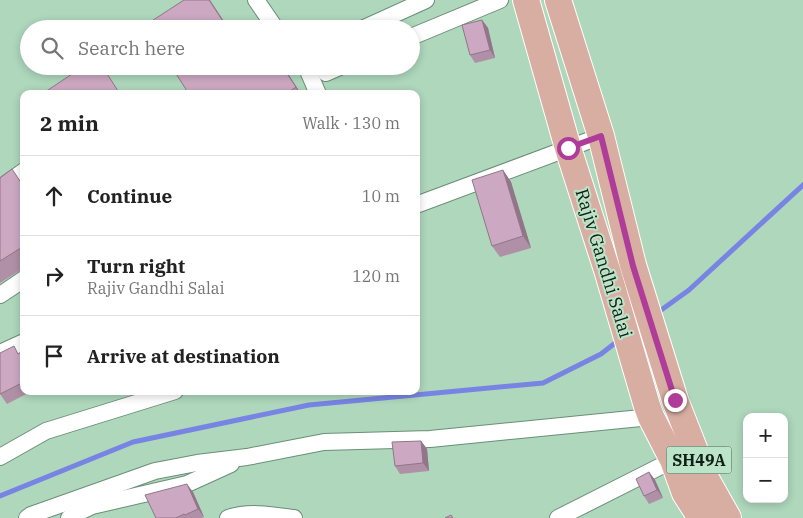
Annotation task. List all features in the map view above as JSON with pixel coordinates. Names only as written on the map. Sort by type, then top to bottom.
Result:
[{"type":"main road","name":"Rajiv Gandhi Salai","points":[[526,0],[568,148],[608,273],[649,412],[673,460],[685,493],[701,518]]},
{"type":"main road","name":"Rajiv Gandhi Salai","points":[[558,0],[601,136],[633,266],[675,400],[706,479],[728,518]]},
{"type":"street","points":[[256,0],[270,20]]},
{"type":"street","points":[[382,20],[426,0]]},
{"type":"street","points":[[420,33],[500,0]]},
{"type":"street","points":[[310,75],[316,90]]},
{"type":"street","points":[[420,203],[601,136]]},
{"type":"street","points":[[0,188],[20,174]]},
{"type":"street","points":[[0,295],[20,282]]},
{"type":"street","points":[[0,353],[20,344]]},
{"type":"street","points":[[0,457],[46,431],[163,395]]},
{"type":"street","points":[[27,518],[155,470],[247,457],[324,442],[430,439],[649,412]]},
{"type":"street","points":[[69,518],[92,506],[187,484],[247,457]]},
{"type":"street","points":[[558,518],[673,460]]},
{"type":"street","points":[[228,518],[248,514],[294,518]]},
{"type":"building","points":[[184,0],[209,0],[222,20],[153,20]]},
{"type":"building","points":[[482,20],[490,50],[470,55],[462,25]]},
{"type":"building","points":[[70,75],[108,75],[117,90],[48,90]]},
{"type":"building","points":[[177,75],[288,75],[296,87],[292,90],[186,90]]},
{"type":"building","points":[[12,169],[20,181],[20,248],[0,261],[0,178]]},
{"type":"building","points":[[503,170],[523,236],[492,246],[472,180]]},
{"type":"building","points":[[14,346],[18,354],[20,353],[20,384],[0,394],[0,353]]},
{"type":"building","points":[[421,441],[423,463],[395,466],[392,442]]},
{"type":"building","points":[[649,472],[657,490],[644,496],[636,479]]},
{"type":"building","points":[[187,484],[198,509],[176,518],[156,518],[145,495]]},
{"type":"waterway","points":[[657,313],[689,290],[803,185]]},
{"type":"waterway","points":[[420,395],[543,383],[601,354],[619,340]]},
{"type":"waterway","points":[[0,496],[133,442],[309,405],[415,395]]},
{"type":"route","points":[[568,148],[601,136],[633,266],[675,400]]}]
